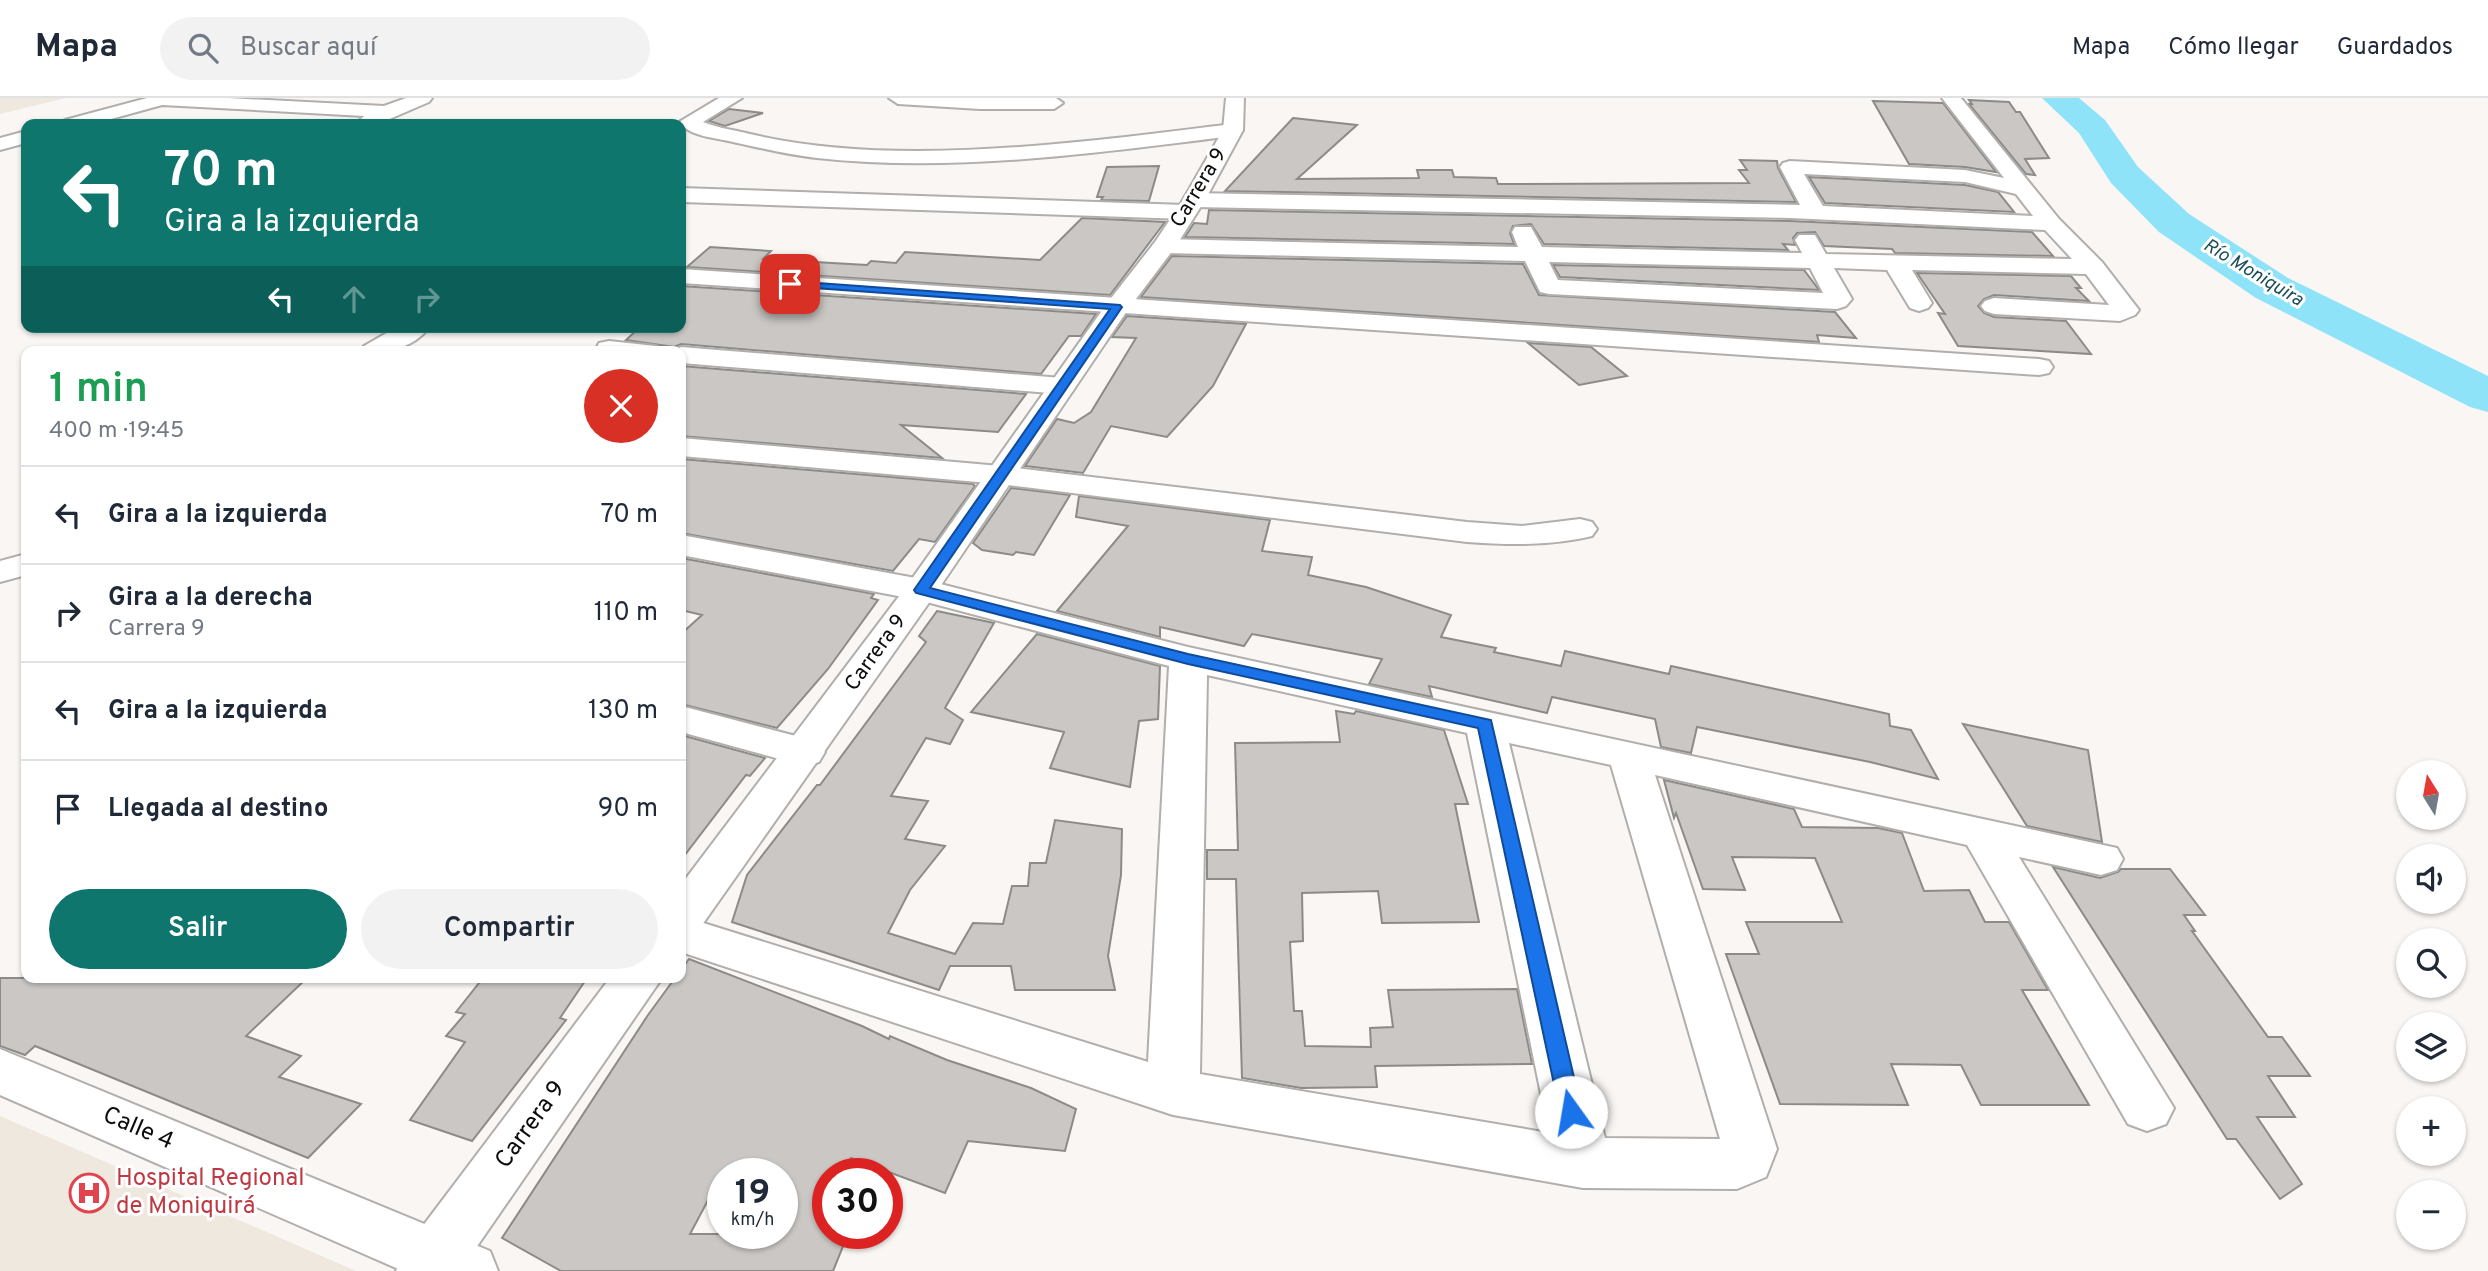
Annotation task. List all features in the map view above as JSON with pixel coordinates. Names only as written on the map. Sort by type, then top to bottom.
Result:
[{"type":"street","points":[[374,119],[423,98]]},
{"type":"street","points":[[733,98],[689,122],[771,145],[845,156],[1033,152],[1234,114]]},
{"type":"street","points":[[898,98],[979,103],[1054,103]]},
{"type":"street","points":[[1951,98],[2051,223],[2092,267],[2125,312],[1994,306]]},
{"type":"street","points":[[91,119],[165,99],[386,112]]},
{"type":"street","name":"Carrera 9","points":[[686,912],[805,752],[1117,307],[1164,246],[1190,206],[1234,114]]},
{"type":"street","points":[[0,145],[21,139]]},
{"type":"street","points":[[0,145],[21,147]]},
{"type":"street","points":[[1815,212],[1790,167],[1965,176],[2023,189]]},
{"type":"street","points":[[1876,170],[1898,201]]},
{"type":"street","points":[[1507,182],[1531,253],[1549,287],[1837,301],[1839,299],[1790,211]]},
{"type":"street","points":[[686,195],[1190,206],[1513,206],[1815,212],[1898,201],[2051,223]]},
{"type":"street","points":[[1164,246],[1817,258],[2092,267]]},
{"type":"street","points":[[1894,261],[1919,303]]},
{"type":"street","points":[[686,276],[2039,367]]},
{"type":"street","points":[[384,346],[406,333]]},
{"type":"street","points":[[686,355],[1062,386]]},
{"type":"street","points":[[686,447],[1000,475],[1467,532],[1522,536],[1580,529]]},
{"type":"street","points":[[686,546],[921,590],[1188,659],[2101,859]]},
{"type":"street","points":[[0,572],[21,566]]},
{"type":"street","points":[[1173,1092],[1188,659]]},
{"type":"street","points":[[686,720],[805,752]]},
{"type":"street","points":[[1485,724],[1583,1163]]},
{"type":"street","points":[[686,936],[1173,1092],[1583,1163],[1737,1164],[1747,1160],[1750,1149],[1628,755]]},
{"type":"street","points":[[1981,832],[2147,1108]]},
{"type":"street","name":"Carrera 9","points":[[443,1266],[635,983]]},
{"type":"street","name":"Calle 4","points":[[0,1071],[443,1266]]},
{"type":"shaded area","points":[[0,98],[66,98],[0,114]]},
{"type":"shaded area","name":"Hospital Regional de Moniquirá","points":[[0,1116],[356,1271],[0,1271]]},
{"type":"building","points":[[1969,100],[2009,102],[2016,112],[2020,112],[2049,158],[2025,159],[2035,175],[2026,174],[1969,104],[1972,104]]},
{"type":"building","points":[[1873,101],[1943,103],[1996,172],[1965,167],[1909,164]]},
{"type":"building","points":[[729,109],[763,113],[725,126],[709,121]]},
{"type":"building","points":[[1293,118],[1357,125],[1297,179],[1419,178],[1417,170],[1452,170],[1454,177],[1496,178],[1498,184],[1749,183],[1739,170],[1747,170],[1740,160],[1777,161],[1796,202],[1225,191]]},
{"type":"building","points":[[1159,166],[1149,201],[1101,200],[1103,197],[1097,197],[1107,167]]},
{"type":"building","points":[[1809,177],[1965,185],[1998,192],[2014,212],[1825,203]]},
{"type":"building","points":[[1209,210],[1790,221],[2032,232],[2053,256],[1895,253],[1892,249],[1824,246],[1815,232],[1797,233],[1793,238],[1795,245],[1783,244],[1788,250],[1544,244],[1531,224],[1513,226],[1510,233],[1514,244],[1185,237],[1194,223],[1207,224]]},
{"type":"building","points":[[1082,218],[1165,222],[1110,295],[687,267],[710,247],[771,251],[763,259],[867,265],[871,261],[896,263],[905,252],[1040,260]]},
{"type":"building","points":[[1172,256],[1523,264],[1539,295],[1835,312],[1856,338],[1817,335],[1819,342],[1141,297]]},
{"type":"building","points":[[1553,265],[1804,270],[1819,290],[1560,277]]},
{"type":"building","points":[[1917,273],[2071,276],[2081,288],[2076,288],[2089,301],[1994,295],[1984,299],[1978,306],[1984,313],[1994,317],[2066,321],[2091,354],[1958,346],[1938,313],[1945,314]]},
{"type":"building","points":[[686,286],[1096,314],[1081,336],[1069,336],[1041,374],[681,344],[667,346],[626,340],[634,333],[686,333]]},
{"type":"building","points":[[1127,316],[1246,324],[1213,386],[1167,437],[1111,426],[1083,473],[1025,466],[1057,419],[1074,423],[1091,412],[1136,338],[1112,337]]},
{"type":"building","points":[[1528,343],[1591,347],[1627,376],[1579,385]]},
{"type":"building","points":[[686,366],[1026,394],[998,432],[901,425],[942,458],[686,436]]},
{"type":"building","points":[[686,459],[973,484],[975,486],[935,542],[919,539],[893,571],[686,534]]},
{"type":"building","points":[[1011,488],[1070,495],[1034,555],[982,550],[973,543]]},
{"type":"building","points":[[1079,496],[1270,520],[1262,551],[1312,557],[1308,575],[1366,587],[1451,615],[1441,637],[1496,648],[1494,652],[1561,666],[1565,651],[1669,674],[1671,666],[1889,714],[1890,726],[1911,730],[1938,779],[1870,762],[1697,727],[1691,753],[1661,747],[1655,719],[1552,697],[1547,713],[1429,686],[1432,697],[1369,684],[1382,659],[1252,634],[1244,646],[1160,627],[1160,637],[1057,611],[1128,526],[1076,517]]},
{"type":"building","points":[[686,559],[874,594],[871,598],[878,600],[828,669],[777,728],[686,705],[686,629],[702,615],[686,611]]},
{"type":"building","points":[[937,611],[994,623],[945,708],[963,720],[950,744],[926,738],[891,796],[928,801],[905,839],[945,846],[910,890],[888,933],[955,954],[973,923],[1003,924],[1012,886],[1028,886],[1030,863],[1046,863],[1055,820],[1122,829],[1121,875],[1108,956],[1115,990],[1015,990],[1011,966],[950,966],[939,990],[732,922],[747,875],[817,785],[820,785],[926,642],[919,636]]},
{"type":"building","points":[[1037,634],[1160,666],[1158,719],[1139,721],[1130,787],[1050,768],[1064,732],[971,712]]},
{"type":"building","points":[[1336,711],[1354,714],[1356,711],[1444,730],[1468,804],[1455,804],[1479,922],[1382,923],[1378,891],[1302,893],[1303,941],[1290,942],[1294,1011],[1302,1011],[1305,1046],[1371,1047],[1370,1028],[1393,1027],[1388,990],[1517,989],[1532,1064],[1375,1066],[1377,1087],[1301,1088],[1242,1078],[1236,879],[1207,879],[1207,850],[1238,850],[1235,743],[1340,742]]},
{"type":"building","points":[[1963,724],[2088,750],[2102,842],[2027,826]]},
{"type":"building","points":[[686,736],[765,758],[750,776],[746,775],[686,853]]},
{"type":"building","points":[[1664,780],[1794,809],[1802,827],[1878,828],[1902,833],[1924,891],[1969,890],[1985,922],[2009,922],[2048,990],[2022,990],[2089,1105],[1981,1105],[1961,1065],[1891,1064],[1908,1105],[1780,1104],[1726,954],[1759,954],[1746,922],[1842,922],[1815,858],[1732,857],[1745,890],[1703,889],[1676,813],[1674,818]]},
{"type":"building","points":[[2053,867],[2100,878],[2121,869],[2170,869],[2205,915],[2184,915],[2195,931],[2192,931],[2268,1037],[2282,1037],[2310,1076],[2268,1076],[2295,1117],[2257,1117],[2302,1184],[2280,1199],[2236,1139],[2227,1139]]},
{"type":"building","points":[[689,959],[889,1039],[890,1036],[947,1060],[1031,1088],[1076,1109],[1065,1151],[968,1141],[945,1193],[903,1177],[903,1158],[812,1158],[812,1249],[842,1249],[833,1271],[561,1271],[502,1238],[648,1015],[671,983],[686,983],[686,963]]},
{"type":"building","points":[[0,978],[21,978],[21,983],[302,983],[246,1036],[301,1056],[279,1077],[361,1104],[308,1158],[35,1046],[25,1055],[0,1046]]},
{"type":"building","points":[[479,983],[584,983],[560,1018],[566,1020],[472,1141],[410,1120],[465,1042],[446,1036],[465,1014],[456,1012]]},
{"type":"waterway","name":"Río Moniquira","points":[[2059,98],[2093,127],[2124,175],[2174,223],[2272,288],[2488,396]]},
{"type":"place","name":"Hospital Regional de Moniquirá","points":[[89,1193]]},
{"type":"route","points":[[790,284],[1117,307],[921,590],[1188,659],[1485,724],[1571,1112]]}]
